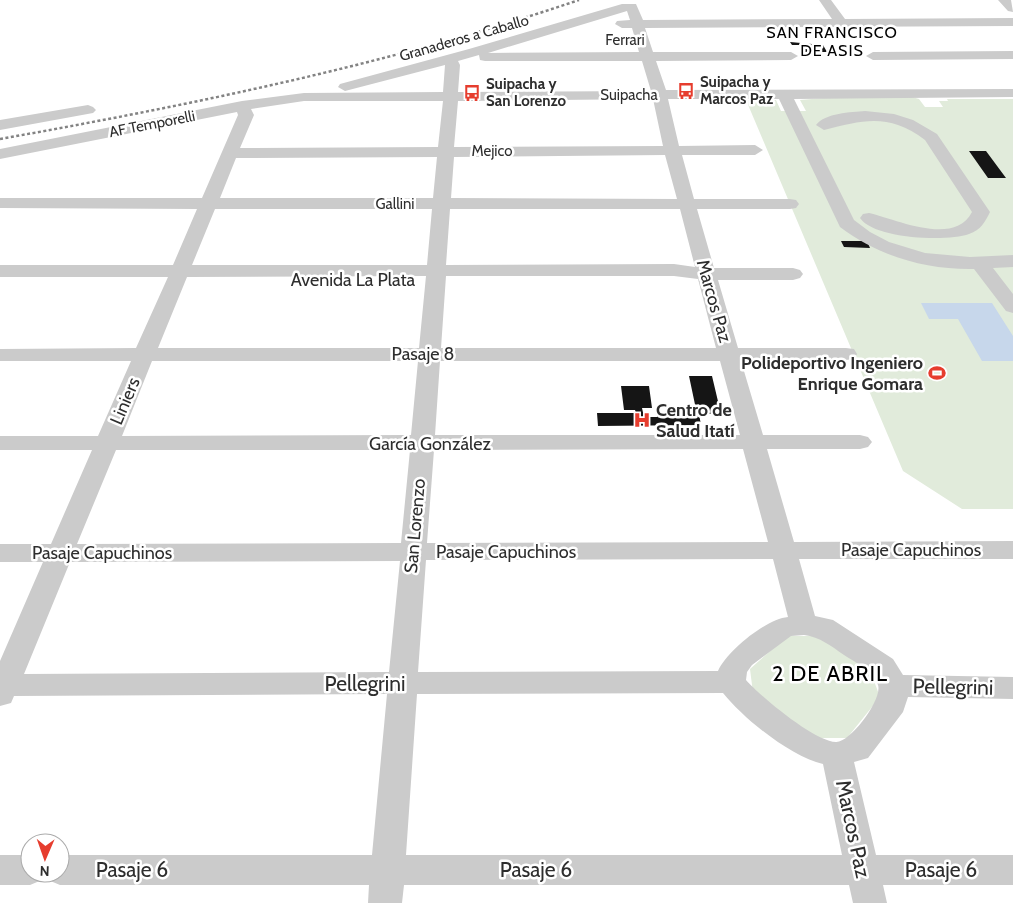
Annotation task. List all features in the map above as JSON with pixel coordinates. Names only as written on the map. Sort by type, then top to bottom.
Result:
[{"type":"street","points":[[825,0],[841,22]]},
{"type":"street","points":[[1004,0],[1013,8]]},
{"type":"street","name":"Marcos Paz","points":[[632,7],[660,95],[672,150],[804,624]]},
{"type":"street","name":"Granaderos a Caballo","points":[[304,97],[454,59],[571,25],[604,12],[632,7]]},
{"type":"street","points":[[571,25],[637,23],[1013,22]]},
{"type":"street","points":[[873,56],[1013,55]]},
{"type":"street","name":"Ferrari","points":[[454,59],[791,56]]},
{"type":"street","name":"San Lorenzo","points":[[385,903],[454,59]]},
{"type":"street","name":"Suipacha","points":[[304,97],[1013,93]]},
{"type":"street","points":[[784,94],[846,222],[855,230],[889,248],[914,254],[980,264],[1013,261]]},
{"type":"street","name":"AF Temporelli","points":[[0,154],[242,106],[304,97]]},
{"type":"street","name":"Liniers","points":[[1,688],[246,115],[242,106]]},
{"type":"street","points":[[0,125],[88,110]]},
{"type":"street","points":[[824,125],[846,118],[879,117],[910,124],[923,130],[931,137],[981,212],[980,219],[973,225],[947,233],[923,234],[898,230],[879,225],[869,218]]},
{"type":"street","name":"Mejico","points":[[230,153],[755,150]]},
{"type":"street","name":"Gallini","points":[[0,203],[790,204]]},
{"type":"street","points":[[980,264],[1013,307]]},
{"type":"street","name":"Avenida La Plata","points":[[0,271],[178,276]]},
{"type":"street","name":"Avenida La Plata","points":[[0,281],[178,276],[436,275],[676,279],[706,274],[793,274]]},
{"type":"street","name":"Pasaje 8","points":[[0,355],[846,354]]},
{"type":"street","name":"García González","points":[[0,443],[754,444],[860,442]]},
{"type":"street","name":"Pasaje Capuchinos","points":[[0,553],[1013,550]]},
{"type":"street","points":[[804,624],[823,627],[883,667],[894,686],[892,704],[857,749],[837,755],[814,750],[750,704],[731,682],[734,670],[742,658],[784,627],[804,624]]},
{"type":"street","name":"Pellegrini","points":[[1,688],[731,682]]},
{"type":"street","name":"Pellegrini","points":[[894,686],[1013,688]]},
{"type":"street","name":"Marcos Paz","points":[[837,755],[861,870],[870,903]]},
{"type":"street","points":[[0,870],[20,870]]},
{"type":"street","name":"Pasaje 6","points":[[70,870],[1013,870]]},
{"type":"green space","name":"Polideportivo Ingeniero Enrique Gomara","points":[[836,97],[912,97],[919,99],[925,107],[943,107],[939,101],[948,101],[947,99],[1013,99],[1013,509],[962,509],[903,471],[746,100],[776,100],[781,111],[806,111],[800,100]]},
{"type":"green space","points":[[787,636],[819,636],[868,665],[880,697],[847,738],[815,738],[753,693],[750,669]]},
{"type":"water","points":[[921,303],[992,303],[1013,336],[1013,361],[982,361],[958,319],[929,319]]},
{"type":"building","points":[[790,42],[823,45],[827,52],[805,52],[802,45],[792,45]]},
{"type":"building","points":[[969,151],[986,151],[1006,178],[988,178]]},
{"type":"building","points":[[841,241],[867,241],[870,248],[844,247]]},
{"type":"building","points":[[689,376],[712,376],[721,414],[699,414],[701,425],[598,426],[597,413],[636,413],[635,410],[624,410],[621,386],[649,386],[652,408],[642,408],[644,417],[657,417],[657,413],[697,414]]},
{"type":"railway","points":[[0,139],[219,97],[364,63],[508,23],[579,0]]},
{"type":"place","name":"Suipacha y Marcos Paz","points":[[686,91]]},
{"type":"place","name":"Suipacha y San Lorenzo","points":[[472,93]]},
{"type":"place","name":"Polideportivo Ingeniero Enrique Gomara","points":[[937,373]]},
{"type":"place","name":"Centro de Salud Itatí","points":[[642,420]]},
{"type":"district","name":"SAN FRANCISCO DE ASIS","points":[[832,41]]},
{"type":"district","name":"2 DE ABRIL","points":[[830,673]]}]
